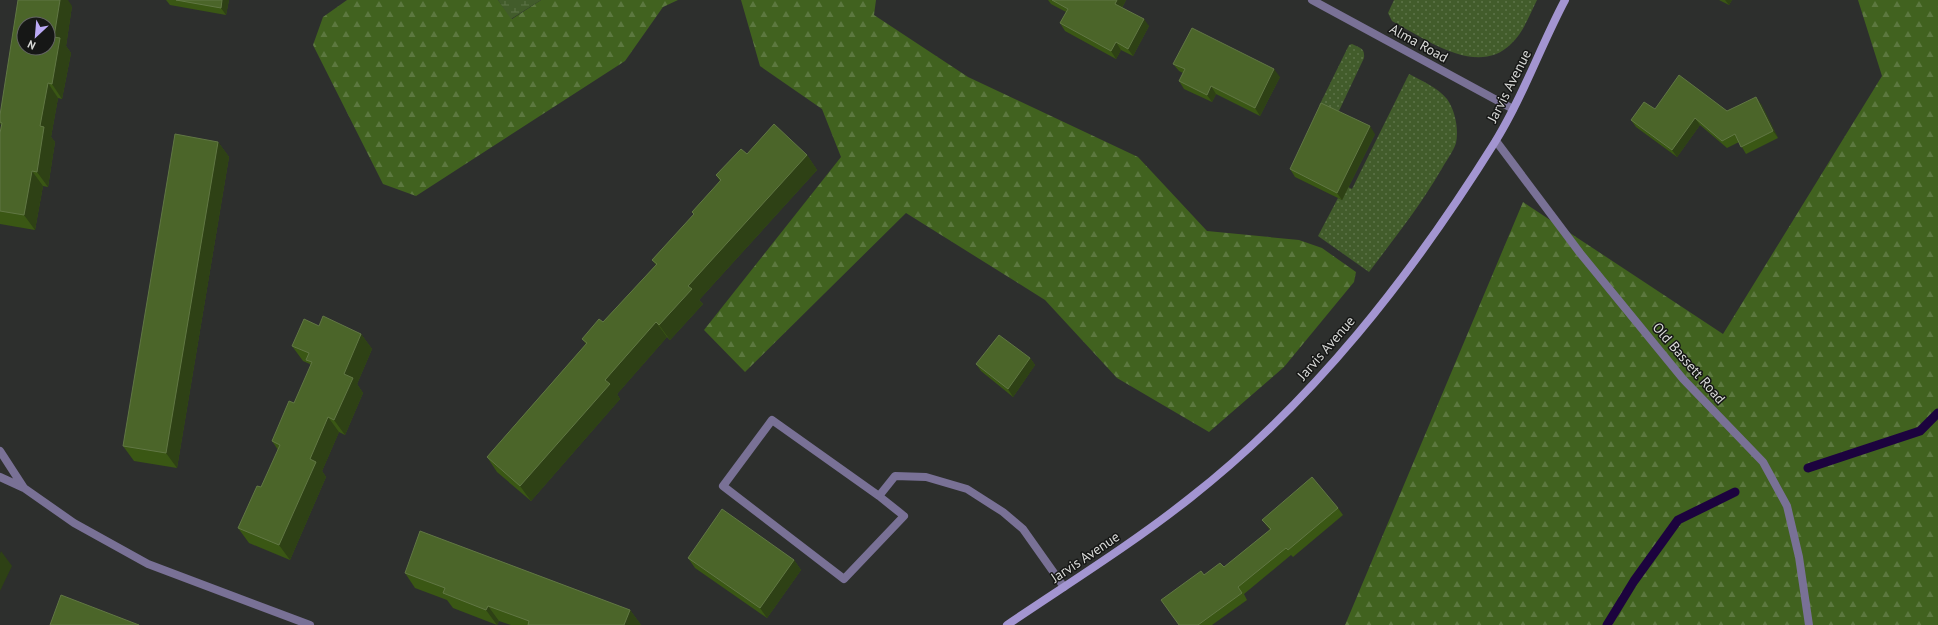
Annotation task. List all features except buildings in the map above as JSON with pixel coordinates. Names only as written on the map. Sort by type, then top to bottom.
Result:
[{"type":"street","name":"Alma Road","points":[[1312,0],[1513,109]]},
{"type":"street","name":"Jarvis Avenue","points":[[1007,625],[1192,498],[1288,411],[1370,319],[1396,287],[1444,220],[1496,141],[1513,109],[1565,0]]},
{"type":"street","name":"Old Bassett Road","points":[[1496,141],[1580,253],[1683,379],[1762,462],[1787,506],[1800,557],[1809,625]]},
{"type":"street","points":[[772,420],[879,496],[904,516],[844,579],[723,486],[772,420]]},
{"type":"street","points":[[0,451],[24,488]]},
{"type":"street","points":[[879,496],[895,476],[926,477],[967,489],[1003,512],[1023,529],[1064,587]]},
{"type":"street","points":[[0,477],[24,488],[74,523],[148,564],[310,625]]},
{"type":"green space","points":[[347,0],[498,0],[512,19],[541,0],[678,0],[663,7],[625,61],[416,196],[383,184],[313,45],[323,17]]},
{"type":"green space","points":[[498,0],[541,0],[511,19]]},
{"type":"green space","points":[[741,0],[876,0],[874,15],[968,77],[1138,157],[1207,231],[1299,240],[1322,248],[1356,272],[1354,282],[1284,367],[1209,432],[1117,378],[1045,300],[906,213],[745,372],[704,330],[841,157],[822,109],[760,66]]},
{"type":"green space","points":[[1394,0],[1537,0],[1526,23],[1515,40],[1497,53],[1483,57],[1467,56],[1451,52],[1419,37],[1392,21],[1388,13]]},
{"type":"green space","points":[[1858,0],[1938,0],[1938,625],[1345,625],[1523,202],[1723,334],[1882,76]]},
{"type":"green space","points":[[1352,44],[1363,50],[1364,58],[1337,115],[1319,106],[1349,45]]},
{"type":"green space","points":[[1409,74],[1434,88],[1450,103],[1456,120],[1456,143],[1433,183],[1369,272],[1318,236],[1338,198],[1342,200],[1348,187],[1352,189]]},
{"type":"waterway","points":[[1808,468],[1920,431],[1938,413]]},
{"type":"waterway","points":[[1607,625],[1634,581],[1678,520],[1735,492]]}]
